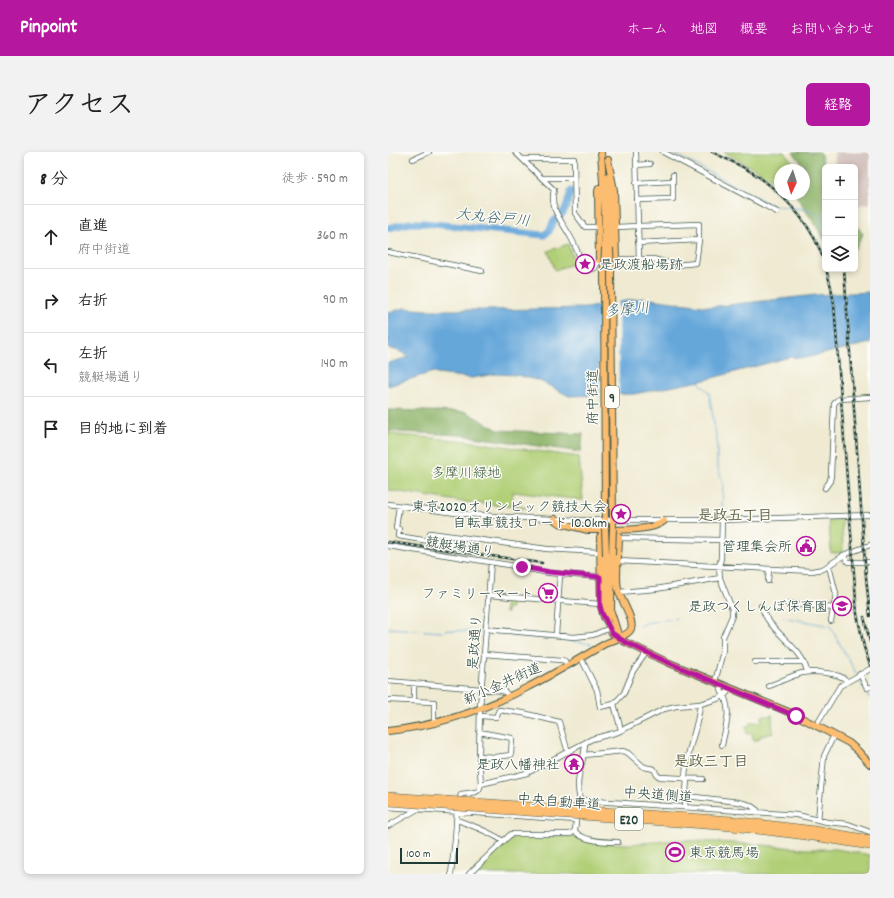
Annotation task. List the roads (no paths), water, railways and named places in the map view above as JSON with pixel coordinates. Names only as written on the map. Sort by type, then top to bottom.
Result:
[{"type":"highway","name":"中央自動車道","points":[[388,796],[732,820],[815,830],[870,839]]},
{"type":"highway","name":"中央自動車道","points":[[388,802],[732,827],[814,837],[870,846]]},
{"type":"main road","name":"府中街道","points":[[601,152],[612,281],[613,517],[612,531],[606,554],[606,609],[609,626]]},
{"type":"main road","name":"府中街道","points":[[608,152],[608,248],[604,270],[605,516],[612,531]]},
{"type":"main road","points":[[608,160],[614,190],[616,258]]},
{"type":"main road","points":[[599,260],[598,191],[599,188],[604,187]]},
{"type":"main road","points":[[555,519],[556,522],[588,530],[612,531]]},
{"type":"main road","points":[[600,537],[602,533],[660,525],[664,521]]},
{"type":"main road","points":[[594,530],[600,537],[606,554],[600,577],[600,604],[604,617],[612,633],[646,653],[785,711],[834,734],[858,751],[870,764]]},
{"type":"main road","name":"新小金井街道","points":[[388,731],[434,722],[480,708],[540,681],[608,642],[628,633],[632,625],[619,592],[618,561],[612,531]]},
{"type":"main road","name":"府中街道","points":[[606,554],[611,612],[619,637]]},
{"type":"street","points":[[413,159],[429,152]]},
{"type":"street","points":[[515,152],[554,190],[553,198],[558,218],[570,235],[584,268],[590,270],[593,269],[599,260],[616,258],[638,260],[653,259],[676,265],[696,264],[699,224],[616,227]]},
{"type":"street","points":[[636,152],[638,260]]},
{"type":"street","points":[[663,152],[776,212]]},
{"type":"street","points":[[523,159],[574,159],[575,214],[585,227],[599,227]]},
{"type":"street","points":[[636,165],[650,164]]},
{"type":"street","points":[[637,200],[673,199],[672,175]]},
{"type":"street","points":[[542,178],[574,178]]},
{"type":"street","points":[[636,182],[673,181]]},
{"type":"street","points":[[638,243],[699,240]]},
{"type":"street","points":[[388,252],[482,271]]},
{"type":"street","points":[[825,488],[831,475],[834,406],[840,399],[870,396]]},
{"type":"street","points":[[388,504],[506,517],[555,519],[605,516],[664,521],[870,515]]},
{"type":"street","points":[[399,506],[396,528],[399,529],[398,536],[429,540],[430,533],[547,549],[606,554]]},
{"type":"street","points":[[716,682],[723,651],[723,637],[732,616],[732,609],[720,578],[719,567],[721,558],[722,520]]},
{"type":"street","points":[[612,531],[721,540]]},
{"type":"street","points":[[618,561],[812,571],[823,569],[843,555],[870,545]]},
{"type":"street","name":"競艇場通り","points":[[388,546],[560,574],[600,577]]},
{"type":"street","points":[[843,555],[848,562],[870,562]]},
{"type":"street","name":"是政通り","points":[[481,784],[479,756],[480,708],[491,562]]},
{"type":"street","points":[[828,566],[836,594],[831,621]]},
{"type":"street","points":[[768,581],[769,569]]},
{"type":"street","points":[[556,635],[560,574]]},
{"type":"street","points":[[619,592],[656,589],[720,578]]},
{"type":"street","points":[[488,595],[600,604]]},
{"type":"street","points":[[785,603],[834,608]]},
{"type":"street","points":[[761,606],[768,620],[800,655],[807,672]]},
{"type":"street","points":[[486,629],[574,637],[593,635],[609,626]]},
{"type":"street","points":[[581,658],[597,690],[600,706],[614,704],[624,693],[634,671],[646,653]]},
{"type":"street","points":[[484,654],[562,660],[568,665]]},
{"type":"street","points":[[754,662],[804,662]]},
{"type":"street","points":[[816,726],[840,686],[870,669]]},
{"type":"street","points":[[769,686],[807,672],[830,674],[844,678],[847,682]]},
{"type":"street","points":[[858,675],[867,688],[870,687]]},
{"type":"street","points":[[388,681],[481,688],[504,691],[509,696]]},
{"type":"street","points":[[414,683],[414,701]]},
{"type":"street","points":[[722,745],[728,709],[721,690],[723,685]]},
{"type":"street","points":[[451,874],[460,795],[464,793],[476,792],[479,790],[481,784],[527,773],[592,739],[621,730],[667,708],[700,704],[724,696],[731,688]]},
{"type":"street","points":[[388,700],[434,702],[434,722]]},
{"type":"street","points":[[614,704],[621,730]]},
{"type":"street","points":[[685,808],[688,753],[698,720],[700,704]]},
{"type":"street","points":[[480,716],[496,717],[499,710],[559,722],[568,752]]},
{"type":"street","points":[[479,732],[512,738],[511,755],[495,757],[479,756]]},
{"type":"street","points":[[818,820],[824,756],[834,734]]},
{"type":"street","points":[[575,831],[577,804],[580,800],[577,780],[584,755],[585,744]]},
{"type":"street","points":[[584,755],[623,751],[628,753],[644,767],[654,769],[658,776],[672,779],[703,780]]},
{"type":"street","points":[[686,796],[739,802],[752,806],[757,810],[756,812]]},
{"type":"street","name":"中央道側道","points":[[580,800],[797,815],[818,820],[848,824],[870,832]]},
{"type":"street","points":[[388,807],[576,820]]},
{"type":"street","points":[[388,826],[417,809]]},
{"type":"street","points":[[457,820],[480,828],[503,841]]},
{"type":"street","points":[[469,874],[509,835],[515,833],[570,834],[575,831]]},
{"type":"street","points":[[575,831],[577,834],[599,841],[618,842]]},
{"type":"water","name":"多摩川","points":[[870,292],[870,343],[805,358],[790,357],[705,380],[634,394],[569,396],[540,381],[517,375],[495,374],[472,378],[437,374],[433,372],[388,386],[388,363],[409,357],[399,351],[388,348],[388,311],[391,312],[404,308],[426,310],[487,310],[586,308],[643,298],[710,307],[816,295]]},
{"type":"waterway","points":[[671,152],[771,205],[809,210],[817,214],[822,225]]},
{"type":"waterway","name":"大丸谷戸川","points":[[388,228],[410,223],[423,223],[544,235],[549,231],[554,221],[563,213],[571,191]]},
{"type":"waterway","points":[[698,381],[709,393],[717,442],[717,463],[723,484],[722,511]]},
{"type":"waterway","points":[[783,617],[830,626],[857,675]]},
{"type":"waterway","points":[[639,626],[645,623],[676,618]]},
{"type":"waterway","points":[[388,628],[442,632]]},
{"type":"waterway","points":[[445,630],[481,632]]},
{"type":"waterway","points":[[490,633],[551,638],[591,644]]},
{"type":"waterway","points":[[858,677],[870,699]]},
{"type":"railway","points":[[712,152],[742,166],[770,185],[799,215],[815,239],[822,256]]},
{"type":"railway","points":[[827,272],[834,304],[857,614],[864,647],[870,665]]},
{"type":"railway","points":[[844,272],[870,616]]},
{"type":"railway","points":[[388,542],[542,563]]},
{"type":"railway","points":[[864,617],[870,642]]},
{"type":"place","name":"是政渡船場跡","points":[[585,264]]},
{"type":"place","name":"東京2020オリンピック競技大会 自転車競技 ロード 10.0km","points":[[621,514]]},
{"type":"place","name":"管理集会所","points":[[806,546]]},
{"type":"place","name":"ファミリーマート","points":[[548,593]]},
{"type":"place","name":"是政つくしんぼ保育園","points":[[842,606]]},
{"type":"place","name":"是政八幡神社","points":[[574,764]]},
{"type":"place","name":"東京競馬場","points":[[675,852]]},
{"type":"district","name":"是政五丁目","points":[[735,515]]},
{"type":"district","name":"是政三丁目","points":[[711,761]]},
{"type":"park label","name":"多摩川緑地","points":[[466,472]]}]
